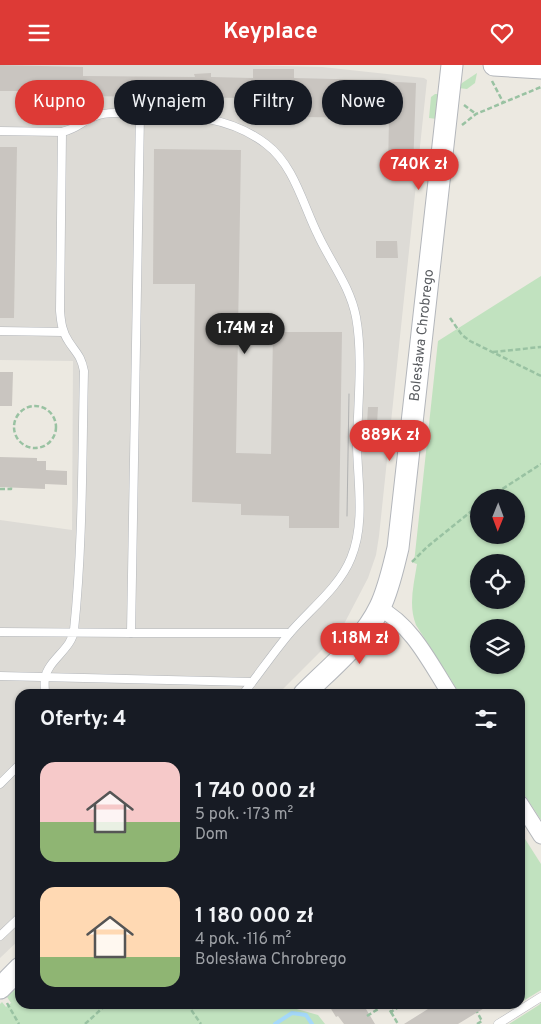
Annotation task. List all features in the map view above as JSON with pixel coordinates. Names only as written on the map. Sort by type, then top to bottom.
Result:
[{"type":"street","name":"Bolesława Chrobrego","points":[[309,689],[350,649],[368,627],[379,608],[392,573],[398,548],[452,65]]},
{"type":"street","points":[[492,70],[541,68]]},
{"type":"street","points":[[379,608],[393,616],[407,630],[447,689]]},
{"type":"street","points":[[525,811],[541,836]]},
{"type":"street","points":[[4,997],[15,977]]},
{"type":"lane","points":[[0,131],[62,132],[74,129],[90,118],[99,115],[114,115]]},
{"type":"lane","points":[[224,122],[247,130],[268,145],[284,164],[297,187],[318,237],[342,276],[350,295],[356,318],[358,339],[357,443],[359,502],[356,541],[351,558],[342,574],[328,592],[289,633],[247,689]]},
{"type":"lane","points":[[131,633],[140,125]]},
{"type":"lane","points":[[45,689],[45,677],[74,633],[80,531],[84,371],[78,352],[69,343],[63,332],[60,311],[62,132]]},
{"type":"lane","points":[[0,331],[63,332]]},
{"type":"lane","points":[[0,632],[289,633]]},
{"type":"lane","points":[[0,676],[252,683]]},
{"type":"lane","points":[[0,784],[15,768]]},
{"type":"lane","points":[[0,936],[15,922]]},
{"type":"lane","points":[[525,1007],[541,997]]},
{"type":"lane","points":[[498,1024],[522,1009]]},
{"type":"path","points":[[492,70],[503,102]]},
{"type":"path","points":[[456,130],[476,114],[541,87]]},
{"type":"path","points":[[458,101],[476,114]]},
{"type":"path","points":[[450,318],[466,338],[541,376]]},
{"type":"path","points":[[492,352],[541,347]]},
{"type":"path","points":[[36,406],[45,409],[52,415],[56,429],[53,438],[46,445],[32,448],[19,441],[14,428],[19,414],[26,408],[36,406]]},
{"type":"path","points":[[502,489],[541,464]]},
{"type":"path","points":[[0,489],[11,489],[11,486]]},
{"type":"path","points":[[410,564],[427,547],[470,512]]},
{"type":"path","points":[[4,997],[19,1024]]},
{"type":"path","points":[[85,1024],[102,1009]]},
{"type":"path","points":[[191,1009],[201,1024]]},
{"type":"path","points":[[367,1016],[378,1009]]},
{"type":"path","points":[[389,1009],[398,1024]]},
{"type":"path","points":[[391,1012],[396,1009]]},
{"type":"path","points":[[477,1012],[482,1021],[477,1024]]},
{"type":"shaded area","points":[[0,65],[249,65],[322,67],[424,78],[427,80],[379,536],[376,555],[368,578],[344,624],[320,652],[283,689],[15,689],[15,944],[0,958],[0,520],[72,530],[73,361],[0,360]]},
{"type":"green space","points":[[477,73],[475,83],[467,89],[458,88],[462,83]]},
{"type":"green space","points":[[435,94],[440,94],[437,119],[429,118],[431,97]]},
{"type":"green space","points":[[541,276],[541,820],[525,796],[525,689],[457,689],[416,625],[412,610],[412,595],[417,564],[414,563],[438,341]]},
{"type":"green space","points":[[525,839],[541,864],[541,990],[525,1000]]},
{"type":"green space","points":[[15,990],[15,1009],[297,1009],[318,1015],[325,1024],[0,1024],[0,1004],[2,1002],[6,1007],[11,1003],[7,997]]},
{"type":"green space","points":[[541,1003],[541,1024],[509,1024],[539,1005]]},
{"type":"building","points":[[0,65],[83,67],[83,76],[195,77],[194,74],[211,73],[211,77],[253,78],[253,69],[294,69],[294,78],[377,80],[322,80],[322,117],[312,117],[312,80],[234,80],[234,98],[224,98],[224,80],[114,80],[114,96],[104,96],[104,80],[15,80],[15,91],[0,91]]},
{"type":"building","points":[[403,82],[416,83],[413,170],[388,170],[389,125],[403,125]]},
{"type":"building","points":[[0,147],[17,147],[14,318],[0,318]]},
{"type":"building","points":[[154,149],[241,150],[236,453],[271,454],[273,332],[342,332],[339,528],[289,528],[289,516],[241,515],[241,504],[192,502],[195,284],[153,284]]},
{"type":"building","points":[[376,241],[397,241],[398,258],[376,258]]},
{"type":"building","points":[[0,372],[13,372],[12,406],[0,406]]},
{"type":"building","points":[[368,407],[378,407],[376,441],[366,441]]},
{"type":"building","points":[[0,457],[37,458],[37,461],[46,461],[46,470],[67,471],[67,485],[45,484],[45,489],[0,487]]},
{"type":"building","points":[[331,1009],[366,1009],[375,1024],[344,1024],[338,1016],[336,1017]]},
{"type":"building","points":[[428,1009],[483,1009],[458,1024],[404,1024]]},
{"type":"waterway","points":[[275,1024],[292,1013],[306,1015],[312,1024]]},
{"type":"tram line","points":[[347,516],[349,394]]}]
